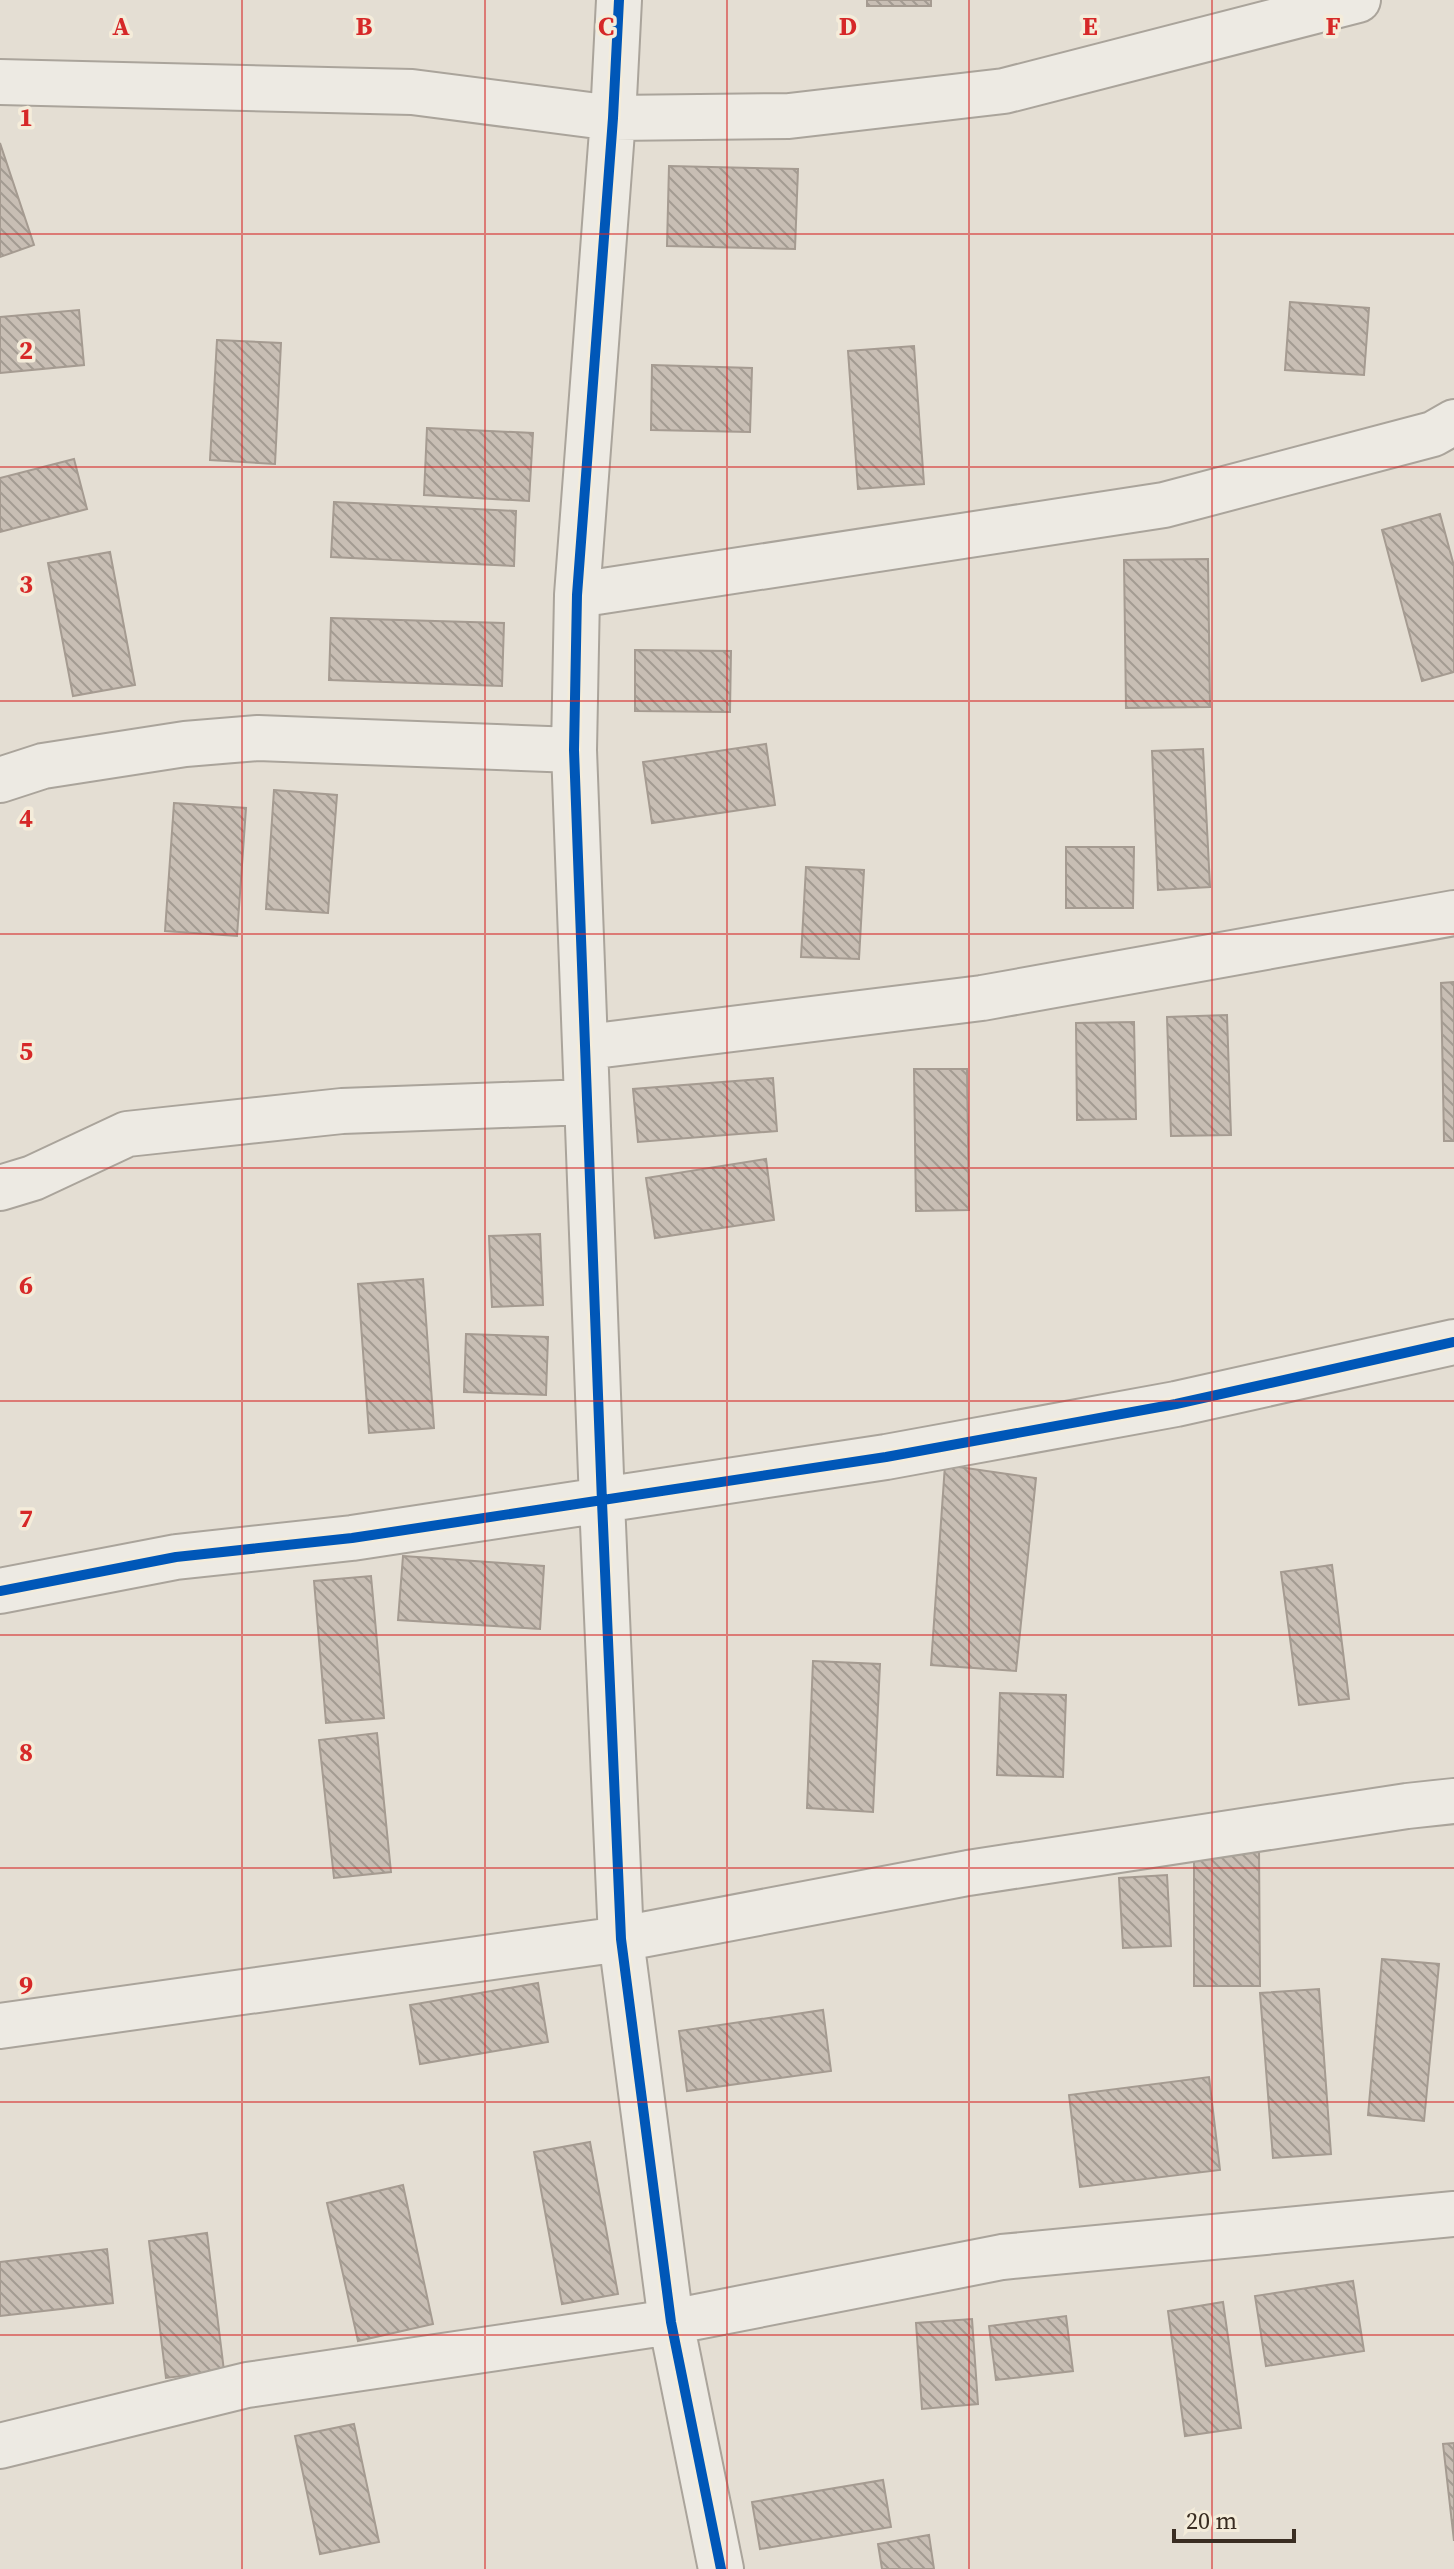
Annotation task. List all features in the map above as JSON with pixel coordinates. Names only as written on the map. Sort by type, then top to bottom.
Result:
[{"type":"street","points":[[619,0],[577,595],[574,750],[602,1502],[621,1939],[671,2322],[721,2569]]},
{"type":"street","points":[[0,82],[412,92],[613,118],[789,116],[1004,91],[1358,0]]},
{"type":"street","points":[[577,595],[1164,505],[1433,434],[1454,422]]},
{"type":"street","points":[[0,780],[43,766],[185,744],[258,738],[574,750]]},
{"type":"street","points":[[587,1047],[982,998],[1454,913]]},
{"type":"street","points":[[0,1188],[33,1178],[127,1134],[342,1111],[587,1102]]},
{"type":"street","points":[[0,1591],[176,1557],[352,1538],[886,1457],[1176,1404],[1454,1342]]},
{"type":"street","points":[[0,2026],[621,1939],[968,1873],[1454,1801]]},
{"type":"street","points":[[0,2446],[247,2385],[671,2322],[1002,2257],[1454,2214]]},
{"type":"building","points":[[867,0],[931,0],[931,6],[867,6]]},
{"type":"building","points":[[0,143],[34,245],[0,257]]},
{"type":"building","points":[[669,166],[798,169],[795,249],[667,246]]},
{"type":"building","points":[[1290,302],[1369,308],[1364,375],[1285,370]]},
{"type":"building","points":[[79,310],[84,365],[0,373],[0,317]]},
{"type":"building","points":[[217,340],[281,343],[275,464],[210,460]]},
{"type":"building","points":[[914,346],[924,484],[858,489],[848,351]]},
{"type":"building","points":[[652,365],[752,368],[750,432],[651,430]]},
{"type":"building","points":[[427,428],[533,433],[529,501],[424,495]]},
{"type":"building","points":[[74,459],[87,509],[0,532],[0,478]]},
{"type":"building","points":[[334,502],[516,511],[514,566],[331,557]]},
{"type":"building","points":[[1440,514],[1454,566],[1454,672],[1422,681],[1382,530]]},
{"type":"building","points":[[110,552],[135,685],[73,696],[48,563]]},
{"type":"building","points":[[1208,559],[1210,707],[1126,708],[1124,560]]},
{"type":"building","points":[[331,618],[504,623],[502,686],[329,680]]},
{"type":"building","points":[[635,650],[731,651],[730,712],[635,711]]},
{"type":"building","points":[[766,744],[775,805],[652,823],[643,762]]},
{"type":"building","points":[[1203,749],[1210,887],[1158,890],[1152,751]]},
{"type":"building","points":[[274,790],[337,795],[328,913],[266,909]]},
{"type":"building","points":[[174,803],[246,808],[237,936],[165,931]]},
{"type":"building","points":[[1066,847],[1134,847],[1133,908],[1066,908]]},
{"type":"building","points":[[806,867],[864,870],[859,959],[801,957]]},
{"type":"building","points":[[1454,982],[1454,1141],[1444,1141],[1441,983]]},
{"type":"building","points":[[1227,1015],[1231,1135],[1171,1136],[1167,1017]]},
{"type":"building","points":[[1134,1022],[1136,1119],[1077,1120],[1076,1023]]},
{"type":"building","points":[[914,1069],[967,1069],[969,1210],[916,1211]]},
{"type":"building","points":[[773,1078],[777,1131],[638,1142],[633,1089]]},
{"type":"building","points":[[766,1159],[774,1220],[655,1238],[646,1178]]},
{"type":"building","points":[[540,1234],[543,1305],[492,1307],[489,1236]]},
{"type":"building","points":[[423,1279],[434,1428],[369,1433],[358,1284]]},
{"type":"building","points":[[466,1334],[548,1337],[546,1395],[464,1392]]},
{"type":"building","points":[[945,1465],[1036,1478],[1016,1671],[931,1665]]},
{"type":"building","points":[[403,1556],[544,1566],[540,1629],[398,1620]]},
{"type":"building","points":[[1332,1565],[1349,1699],[1299,1705],[1281,1572]]},
{"type":"building","points":[[371,1576],[384,1718],[326,1723],[314,1581]]},
{"type":"building","points":[[813,1661],[880,1664],[873,1812],[807,1808]]},
{"type":"building","points":[[1000,1693],[1066,1695],[1063,1777],[997,1775]]},
{"type":"building","points":[[377,1733],[391,1872],[334,1878],[319,1740]]},
{"type":"building","points":[[1259,1849],[1260,1986],[1194,1986],[1194,1850]]},
{"type":"building","points":[[1167,1875],[1171,1946],[1123,1948],[1119,1878]]},
{"type":"building","points":[[1382,1959],[1439,1964],[1424,2121],[1368,2115]]},
{"type":"building","points":[[538,1983],[548,2042],[420,2064],[410,2005]]},
{"type":"building","points":[[1319,1989],[1331,2154],[1273,2158],[1260,1993]]},
{"type":"building","points":[[823,2010],[831,2071],[687,2091],[679,2031]]},
{"type":"building","points":[[1209,2077],[1220,2170],[1080,2187],[1069,2095]]},
{"type":"building","points":[[590,2142],[618,2294],[562,2304],[534,2152]]},
{"type":"building","points":[[403,2185],[433,2324],[358,2341],[327,2203]]},
{"type":"building","points":[[207,2233],[224,2371],[166,2378],[149,2241]]},
{"type":"building","points":[[107,2249],[113,2303],[0,2316],[0,2262]]},
{"type":"building","points":[[1353,2281],[1364,2351],[1266,2366],[1255,2296]]},
{"type":"building","points":[[1223,2302],[1241,2428],[1185,2436],[1168,2311]]},
{"type":"building","points":[[1066,2316],[1073,2371],[996,2380],[989,2326]]},
{"type":"building","points":[[972,2319],[978,2404],[922,2409],[916,2323]]},
{"type":"building","points":[[354,2424],[379,2542],[320,2554],[295,2436]]},
{"type":"building","points":[[1454,2443],[1454,2541],[1443,2444]]},
{"type":"building","points":[[883,2480],[891,2527],[760,2549],[752,2502]]},
{"type":"building","points":[[929,2535],[934,2569],[882,2569],[878,2544]]},
{"type":"cycle path","points":[[619,0],[577,595],[574,750],[602,1502],[621,1939],[671,2322],[721,2569]]},
{"type":"cycle path","points":[[0,1591],[176,1557],[352,1538],[886,1457],[1176,1404],[1454,1342]]}]
